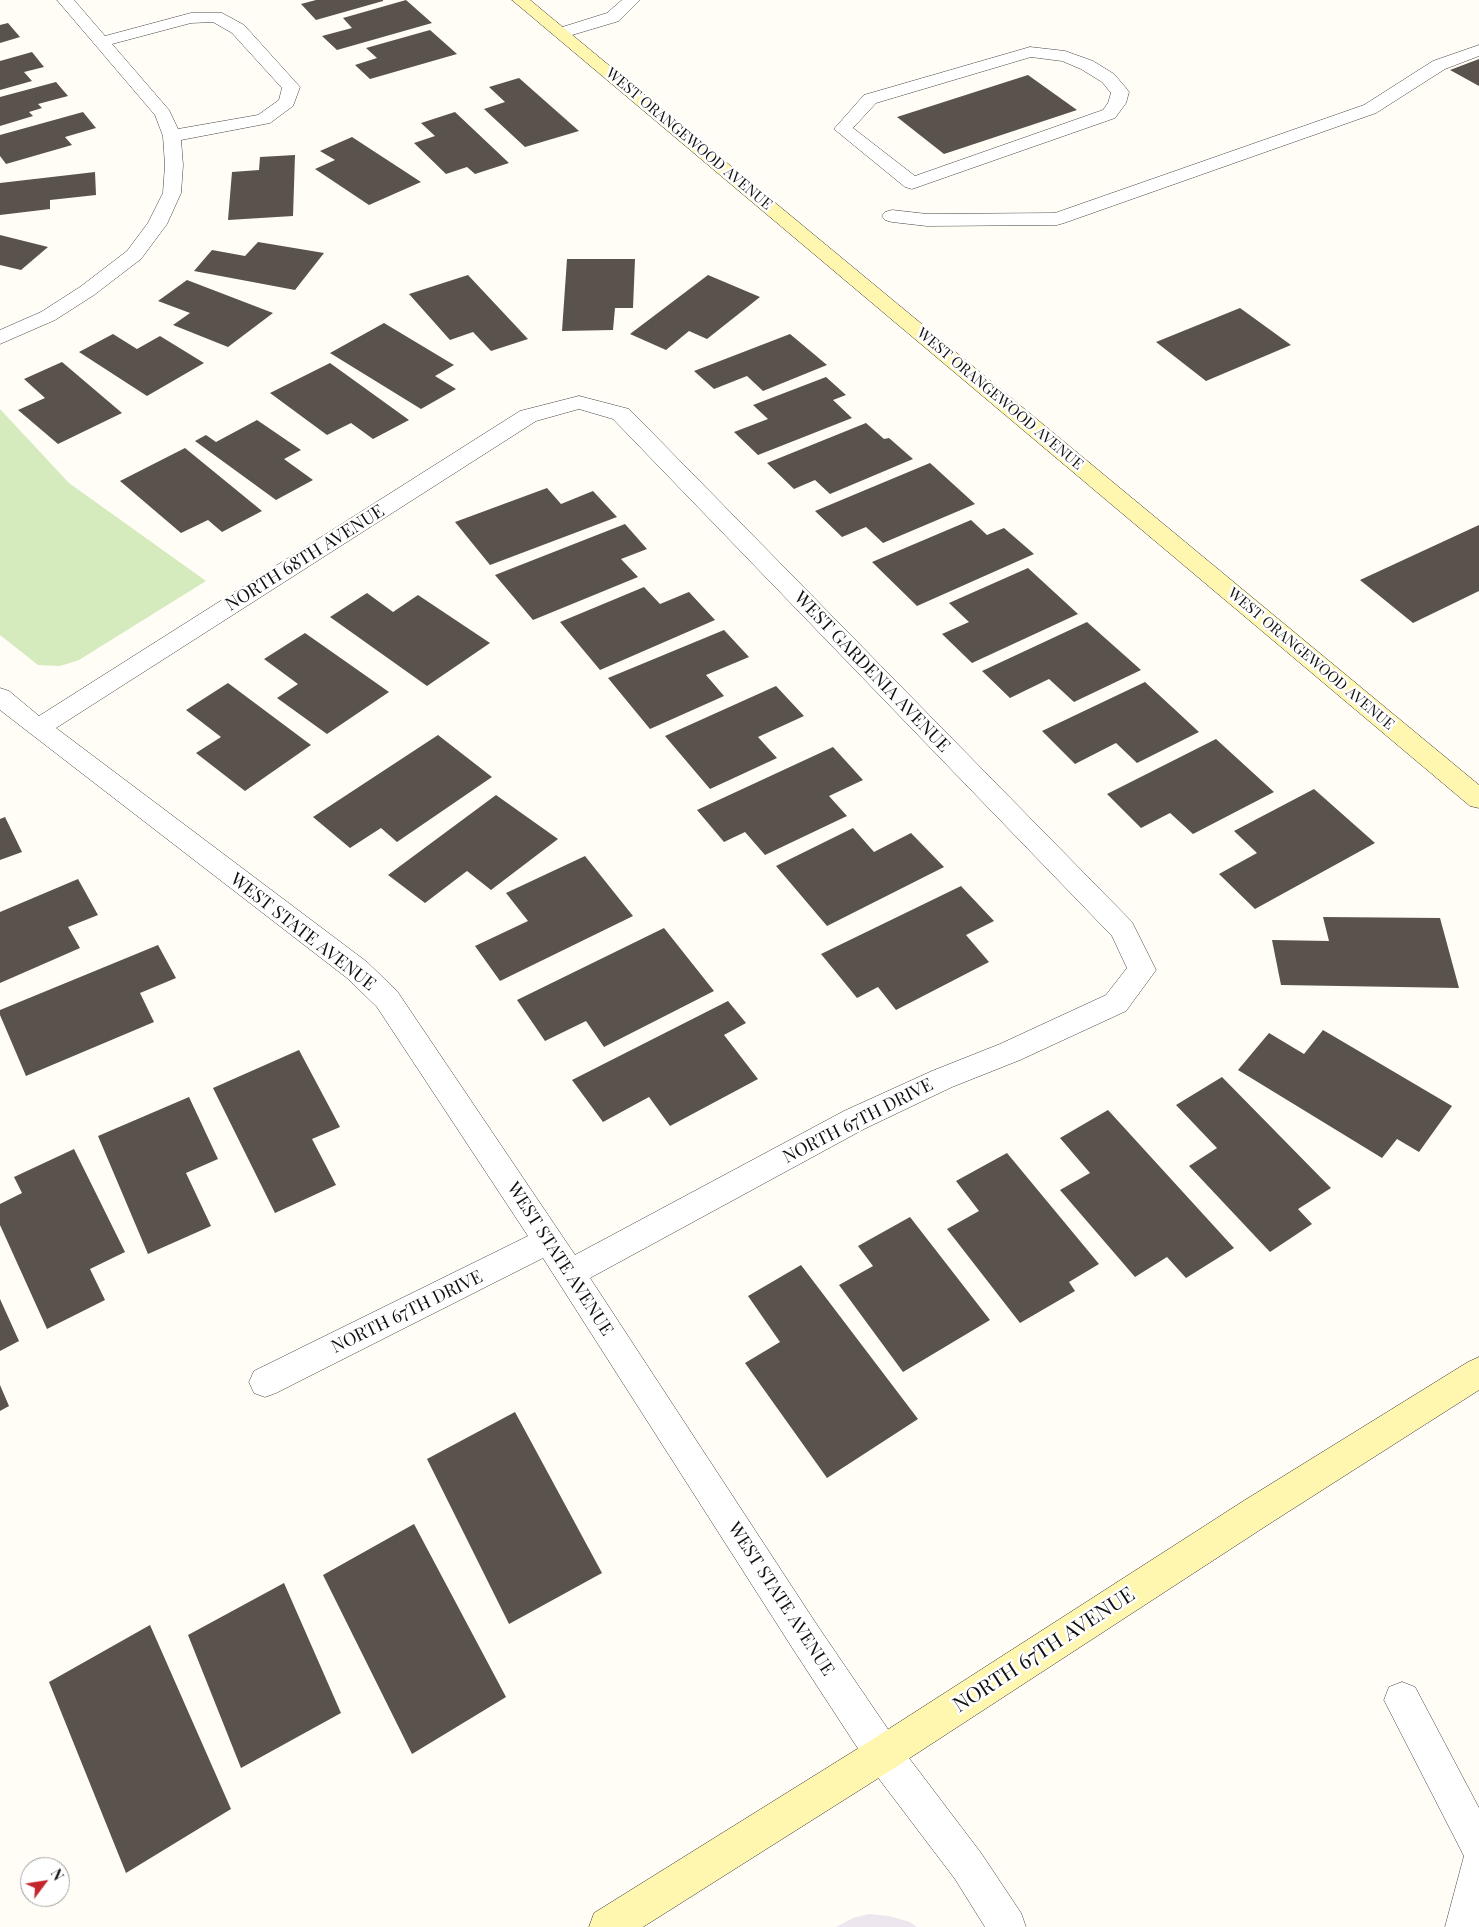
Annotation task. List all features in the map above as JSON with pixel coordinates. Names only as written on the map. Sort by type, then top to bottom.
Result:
[{"type":"street","points":[[0,338],[48,316],[88,292],[134,255],[157,224],[172,193],[174,164],[172,136],[163,114],[65,0]]},
{"type":"street","name":"WEST ORANGEWOOD AVENUE","points":[[520,0],[562,33],[1479,799]]},
{"type":"street","points":[[562,33],[613,17],[632,0]]},
{"type":"street","points":[[101,42],[191,18],[216,17],[238,29],[291,87],[287,102],[264,119],[172,136]]},
{"type":"street","points":[[892,216],[927,220],[1057,218],[1370,109],[1440,66],[1479,50]]},
{"type":"street","points":[[1030,52],[1065,56],[1087,65],[1108,78],[1120,92],[1117,103],[1109,114],[912,183],[843,129],[870,99],[1030,52]]},
{"type":"street","name":"NORTH 68TH AVENUE","points":[[38,728],[528,416],[579,402]]},
{"type":"street","name":"WEST GARDENIA AVENUE","points":[[579,402],[621,414],[1122,929],[1142,970]]},
{"type":"street","name":"WEST STATE AVENUE","points":[[0,697],[38,728],[357,970],[387,999],[416,1039],[882,1754],[968,1866],[1007,1927]]},
{"type":"street","name":"NORTH 67TH DRIVE","points":[[570,1274],[854,1120],[942,1079],[1010,1052],[1116,1003],[1142,970]]},
{"type":"street","name":"NORTH 67TH DRIVE","points":[[266,1382],[548,1242]]},
{"type":"street","name":"NORTH 67TH AVENUE","points":[[608,1927],[1479,1372]]},
{"type":"street","points":[[1402,1700],[1479,1846]]},
{"type":"street","points":[[1464,1927],[1479,1866]]},
{"type":"shaded area","points":[[869,1914],[889,1916],[910,1922],[917,1927],[836,1927],[853,1918]]},
{"type":"green space","points":[[0,409],[69,483],[206,581],[79,660],[60,666],[38,665],[0,635]]},
{"type":"building","points":[[316,0],[383,1],[316,20],[301,4]]},
{"type":"building","points":[[406,0],[432,23],[337,50],[322,36],[352,28],[343,18]]},
{"type":"building","points":[[8,23],[20,37],[0,43],[0,25]]},
{"type":"building","points":[[430,30],[457,54],[370,79],[355,65],[377,58],[366,48]]},
{"type":"building","points":[[32,52],[44,67],[24,72],[32,81],[0,90],[0,61]]},
{"type":"building","points":[[1479,59],[1479,86],[1450,70]]},
{"type":"building","points":[[1028,75],[1077,110],[944,154],[897,117]]},
{"type":"building","points":[[519,78],[579,131],[525,147],[484,109],[505,102],[489,87]]},
{"type":"building","points":[[56,82],[68,96],[38,104],[42,108],[29,112],[33,116],[0,126],[0,97]]},
{"type":"building","points":[[83,112],[96,128],[65,137],[72,145],[6,164],[0,156],[0,135]]},
{"type":"building","points":[[455,112],[509,163],[475,174],[467,167],[446,174],[414,143],[435,136],[421,123]]},
{"type":"building","points":[[352,137],[421,182],[369,205],[315,169],[335,160],[320,151]]},
{"type":"building","points":[[295,155],[293,216],[228,220],[232,172],[259,170],[260,157]]},
{"type":"building","points":[[95,172],[96,195],[50,200],[50,209],[0,215],[0,183]]},
{"type":"building","points":[[0,235],[48,247],[21,270],[0,265]]},
{"type":"building","points":[[258,242],[324,253],[295,290],[194,271],[212,250],[245,256]]},
{"type":"building","points":[[567,259],[635,259],[633,308],[615,308],[613,330],[562,331]]},
{"type":"building","points":[[468,275],[528,339],[491,351],[473,332],[450,340],[409,294]]},
{"type":"building","points":[[708,275],[760,297],[707,339],[689,331],[666,350],[630,334]]},
{"type":"building","points":[[187,280],[273,313],[228,347],[173,325],[190,313],[158,301]]},
{"type":"building","points":[[1240,308],[1291,345],[1206,381],[1156,342]]},
{"type":"building","points":[[384,323],[454,365],[435,376],[456,389],[421,409],[330,353]]},
{"type":"building","points":[[113,334],[137,349],[160,336],[204,363],[147,396],[79,352]]},
{"type":"building","points":[[790,334],[827,365],[763,391],[747,376],[714,389],[694,371]]},
{"type":"building","points":[[62,362],[122,413],[58,444],[18,410],[45,398],[24,379]]},
{"type":"building","points":[[330,363],[409,420],[373,439],[351,423],[327,435],[270,393]]},
{"type":"building","points":[[826,377],[846,395],[833,400],[852,418],[758,455],[734,432],[768,419],[753,405]]},
{"type":"building","points":[[257,420],[301,450],[284,459],[313,480],[276,500],[195,441],[206,435],[216,442]]},
{"type":"building","points":[[866,423],[884,439],[889,438],[913,459],[830,494],[815,480],[794,489],[767,463]]},
{"type":"building","points":[[185,448],[262,511],[222,532],[208,520],[181,533],[120,481]]},
{"type":"building","points":[[930,463],[975,504],[883,543],[866,527],[842,537],[815,511]]},
{"type":"building","points":[[547,488],[561,504],[593,491],[617,517],[490,565],[455,522]]},
{"type":"building","points":[[971,520],[987,535],[1004,528],[1034,554],[917,606],[872,562]]},
{"type":"building","points":[[625,524],[647,549],[621,559],[638,577],[533,620],[495,575]]},
{"type":"building","points":[[1479,525],[1479,591],[1413,623],[1360,580]]},
{"type":"building","points":[[1028,568],[1078,614],[972,663],[942,634],[969,622],[949,603]]},
{"type":"building","points":[[644,587],[660,604],[689,592],[715,620],[600,670],[560,622]]},
{"type":"building","points":[[367,593],[393,612],[418,595],[490,643],[427,686],[330,617]]},
{"type":"building","points":[[1087,622],[1141,670],[1074,702],[1049,679],[1010,698],[982,671]]},
{"type":"building","points":[[724,630],[749,657],[706,675],[724,696],[650,729],[608,678]]},
{"type":"building","points":[[305,633],[389,692],[327,734],[277,698],[298,684],[264,659]]},
{"type":"building","points":[[1145,682],[1199,732],[1137,763],[1116,743],[1075,764],[1042,731]]},
{"type":"building","points":[[228,683],[311,745],[245,791],[196,753],[221,737],[186,710]]},
{"type":"building","points":[[776,686],[804,716],[758,737],[777,758],[710,789],[665,736]]},
{"type":"building","points":[[438,735],[492,777],[397,842],[381,828],[350,848],[313,817]]},
{"type":"building","points":[[1216,739],[1274,792],[1193,834],[1170,813],[1141,828],[1107,794]]},
{"type":"building","points":[[833,747],[863,780],[829,796],[847,816],[765,855],[745,832],[724,842],[697,810]]},
{"type":"building","points":[[1314,789],[1375,843],[1255,909],[1219,874],[1257,853],[1234,831]]},
{"type":"building","points":[[496,795],[558,839],[491,890],[467,871],[425,903],[388,875]]},
{"type":"building","points":[[5,817],[22,852],[0,860],[0,819]]},
{"type":"building","points":[[853,828],[874,852],[911,833],[944,867],[827,926],[776,866]]},
{"type":"building","points":[[585,856],[633,916],[500,981],[475,946],[528,921],[506,893]]},
{"type":"building","points":[[78,879],[98,915],[68,927],[80,948],[0,983],[0,912]]},
{"type":"building","points":[[961,886],[994,921],[966,935],[989,962],[896,1010],[878,987],[857,998],[821,954]]},
{"type":"building","points":[[1323,917],[1440,918],[1459,988],[1281,985],[1272,940],[1329,941]]},
{"type":"building","points":[[664,928],[714,991],[604,1047],[586,1021],[545,1041],[517,1000]]},
{"type":"building","points":[[158,945],[176,978],[140,993],[154,1022],[26,1076],[0,1015],[0,1010]]},
{"type":"building","points":[[728,1001],[746,1023],[724,1035],[758,1079],[670,1126],[649,1097],[603,1122],[572,1080]]},
{"type":"building","points":[[1323,1030],[1452,1106],[1419,1152],[1397,1139],[1382,1158],[1238,1070],[1269,1033],[1304,1054]]},
{"type":"building","points":[[299,1050],[340,1127],[312,1139],[336,1185],[275,1213],[213,1088]]},
{"type":"building","points":[[1222,1077],[1331,1188],[1298,1209],[1312,1224],[1270,1252],[1189,1166],[1217,1148],[1176,1105]]},
{"type":"building","points":[[189,1097],[218,1159],[186,1173],[211,1226],[148,1254],[98,1136]]},
{"type":"building","points":[[1108,1110],[1234,1248],[1186,1278],[1167,1257],[1135,1277],[1060,1190],[1090,1173],[1060,1138]]},
{"type":"building","points":[[74,1149],[125,1252],[90,1269],[105,1300],[47,1329],[0,1225],[0,1204],[22,1193],[14,1177]]},
{"type":"building","points":[[1007,1153],[1099,1264],[1069,1282],[1075,1291],[1020,1323],[947,1229],[979,1211],[956,1181]]},
{"type":"building","points":[[910,1217],[990,1320],[903,1372],[839,1285],[873,1266],[858,1246]]},
{"type":"building","points":[[801,1265],[918,1419],[827,1478],[745,1363],[780,1342],[748,1296]]},
{"type":"building","points":[[0,1299],[19,1341],[0,1351]]},
{"type":"building","points":[[0,1385],[9,1406],[0,1411]]},
{"type":"building","points":[[515,1412],[602,1573],[509,1624],[427,1459]]},
{"type":"building","points":[[414,1524],[506,1697],[412,1754],[323,1575]]},
{"type":"building","points":[[284,1583],[341,1713],[241,1768],[188,1635]]},
{"type":"building","points":[[150,1625],[231,1809],[126,1873],[49,1682]]}]
